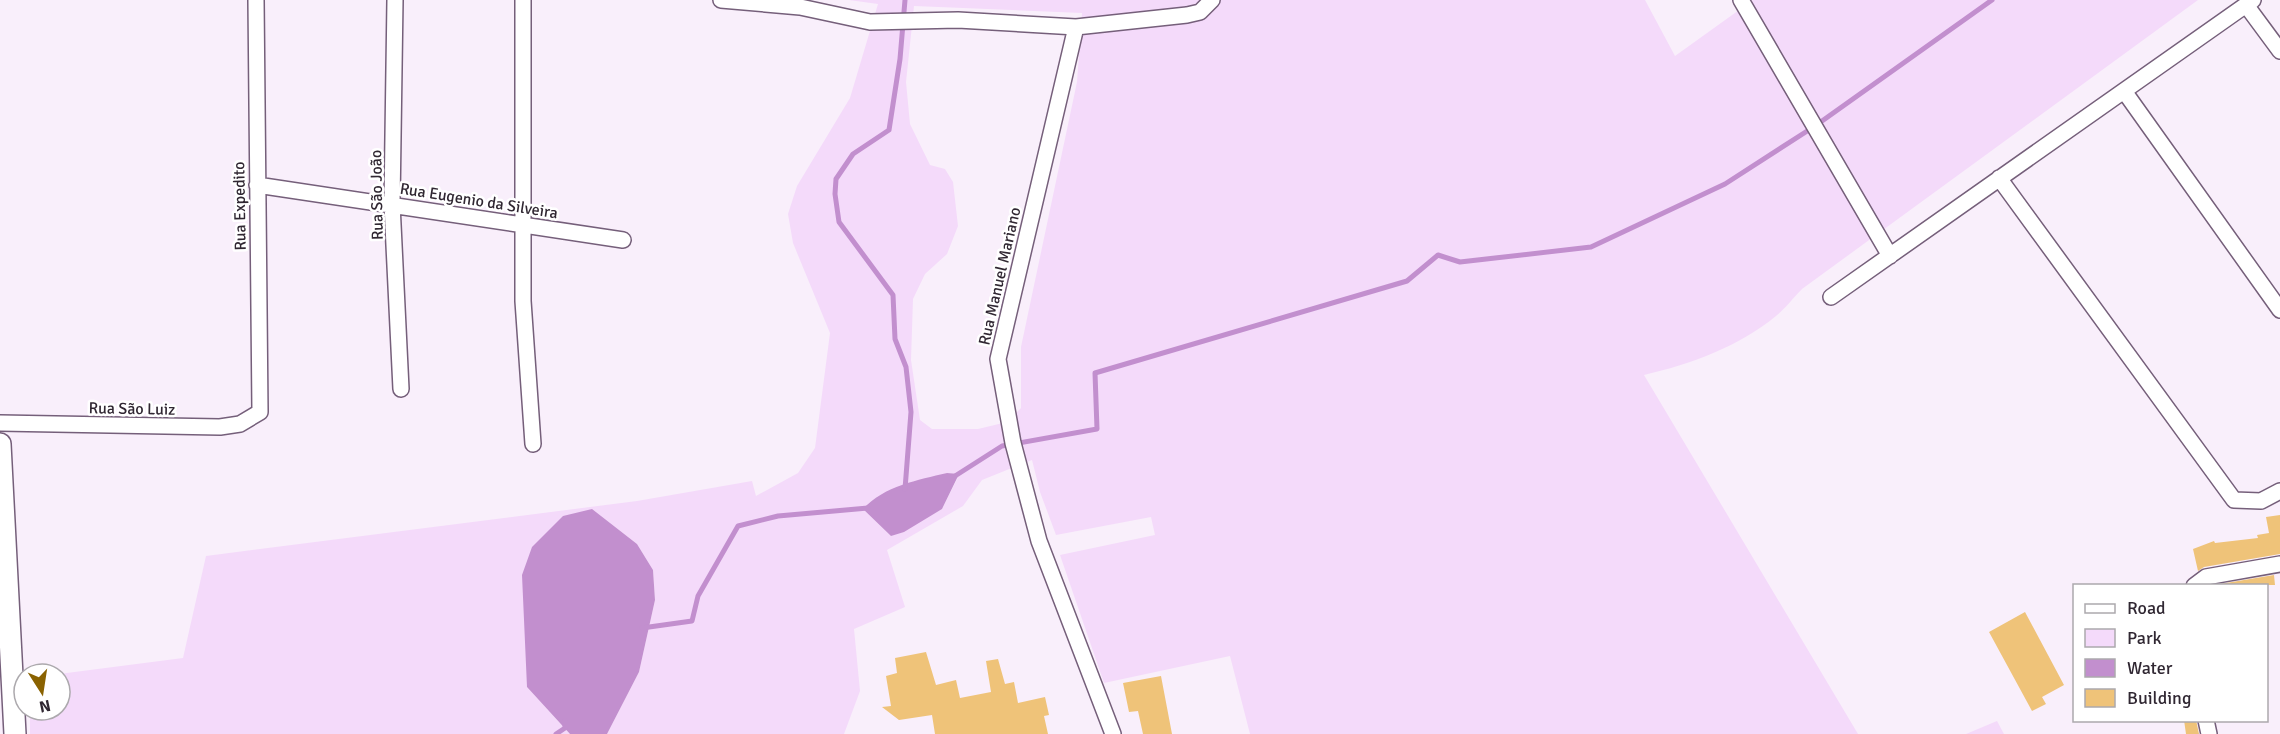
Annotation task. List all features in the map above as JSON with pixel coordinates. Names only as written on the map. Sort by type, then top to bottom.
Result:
[{"type":"main road","points":[[0,444],[4,635],[15,734]]},
{"type":"street","name":"Rua Expedito","points":[[256,0],[260,412]]},
{"type":"street","name":"Rua São João","points":[[395,0],[392,204],[401,389]]},
{"type":"street","points":[[523,0],[523,301],[533,444]]},
{"type":"street","points":[[721,0],[800,7],[870,22],[958,20],[1076,27],[1187,15],[1200,12],[1212,0]]},
{"type":"street","points":[[1741,0],[1890,256]]},
{"type":"street","points":[[1832,297],[2249,2],[2280,51]]},
{"type":"street","name":"Rua Manuel Mariano","points":[[1076,27],[998,359],[1012,443],[1039,541],[1113,734]]},
{"type":"street","points":[[2124,91],[2280,310]]},
{"type":"street","points":[[2000,178],[2234,500],[2261,501],[2280,490]]},
{"type":"street","name":"Rua Eugenio da Silveira","points":[[257,185],[623,240]]},
{"type":"street","name":"Rua São Luiz","points":[[0,423],[220,427],[240,424],[260,412]]},
{"type":"street","points":[[2196,584],[2206,577],[2280,564]]},
{"type":"green space","points":[[849,0],[1645,0],[1675,56],[1753,0],[2198,0],[1802,289],[1779,313],[1761,327],[1746,337],[1696,360],[1644,375],[1858,734],[1250,734],[1230,656],[1104,683],[1060,555],[1155,535],[1151,517],[1056,535],[1040,492],[1032,460],[982,480],[963,506],[887,550],[905,607],[854,629],[860,691],[844,734],[607,734],[639,672],[655,600],[653,570],[637,544],[591,509],[527,687],[570,734],[30,734],[30,722],[72,722],[72,672],[183,658],[206,556],[637,501],[752,481],[756,496],[798,473],[815,448],[830,333],[793,243],[788,214],[797,186],[850,98],[878,4]],"holes":[[[914,6],[1082,13],[1077,82],[1021,347],[1021,408],[1007,422],[978,429],[932,429],[920,420],[911,360],[913,299],[925,274],[947,254],[958,226],[953,182],[945,169],[930,165],[910,124],[906,82]],[[947,473],[959,475],[942,509],[891,536],[863,509]]]},
{"type":"green space","points":[[1997,721],[2004,734],[1966,734]]},
{"type":"water","points":[[947,473],[959,474],[942,509],[904,532],[891,536],[863,509],[871,501],[891,489]]},
{"type":"water","points":[[592,509],[637,544],[653,570],[655,600],[639,672],[607,734],[570,734],[527,687],[522,575],[532,547],[563,516]]},
{"type":"building","points":[[2280,515],[2280,554],[2204,567],[2198,571],[2193,549],[2214,541],[2215,543],[2258,538],[2257,535],[2269,533],[2266,517]]},
{"type":"building","points":[[2274,575],[2275,585],[2268,584],[2220,584]]},
{"type":"building","points":[[2025,612],[2064,685],[2042,697],[2046,704],[2032,711],[1989,632]]},
{"type":"building","points":[[926,652],[936,685],[956,680],[960,698],[991,692],[986,661],[998,659],[1005,684],[1014,682],[1018,703],[1045,697],[1049,715],[1044,716],[1048,734],[935,734],[932,715],[899,720],[882,707],[891,706],[886,676],[897,673],[895,658]]},
{"type":"building","points":[[1161,676],[1172,734],[1143,734],[1138,711],[1129,712],[1123,683]]},
{"type":"building","points":[[2184,722],[2196,722],[2199,734],[2186,734]]},
{"type":"waterway","points":[[905,0],[900,59],[889,130],[853,154],[836,179],[835,194],[839,222],[893,295],[895,339],[906,367],[911,412],[905,489]]},
{"type":"waterway","points":[[955,476],[1002,446],[1097,429],[1095,373],[1407,281],[1438,255],[1460,262],[1591,247],[1725,184],[1815,126],[1992,0]]},
{"type":"waterway","points":[[642,628],[692,621],[698,596],[738,526],[778,516],[868,508]]},
{"type":"waterway","points":[[556,734],[565,728],[565,721]]}]
